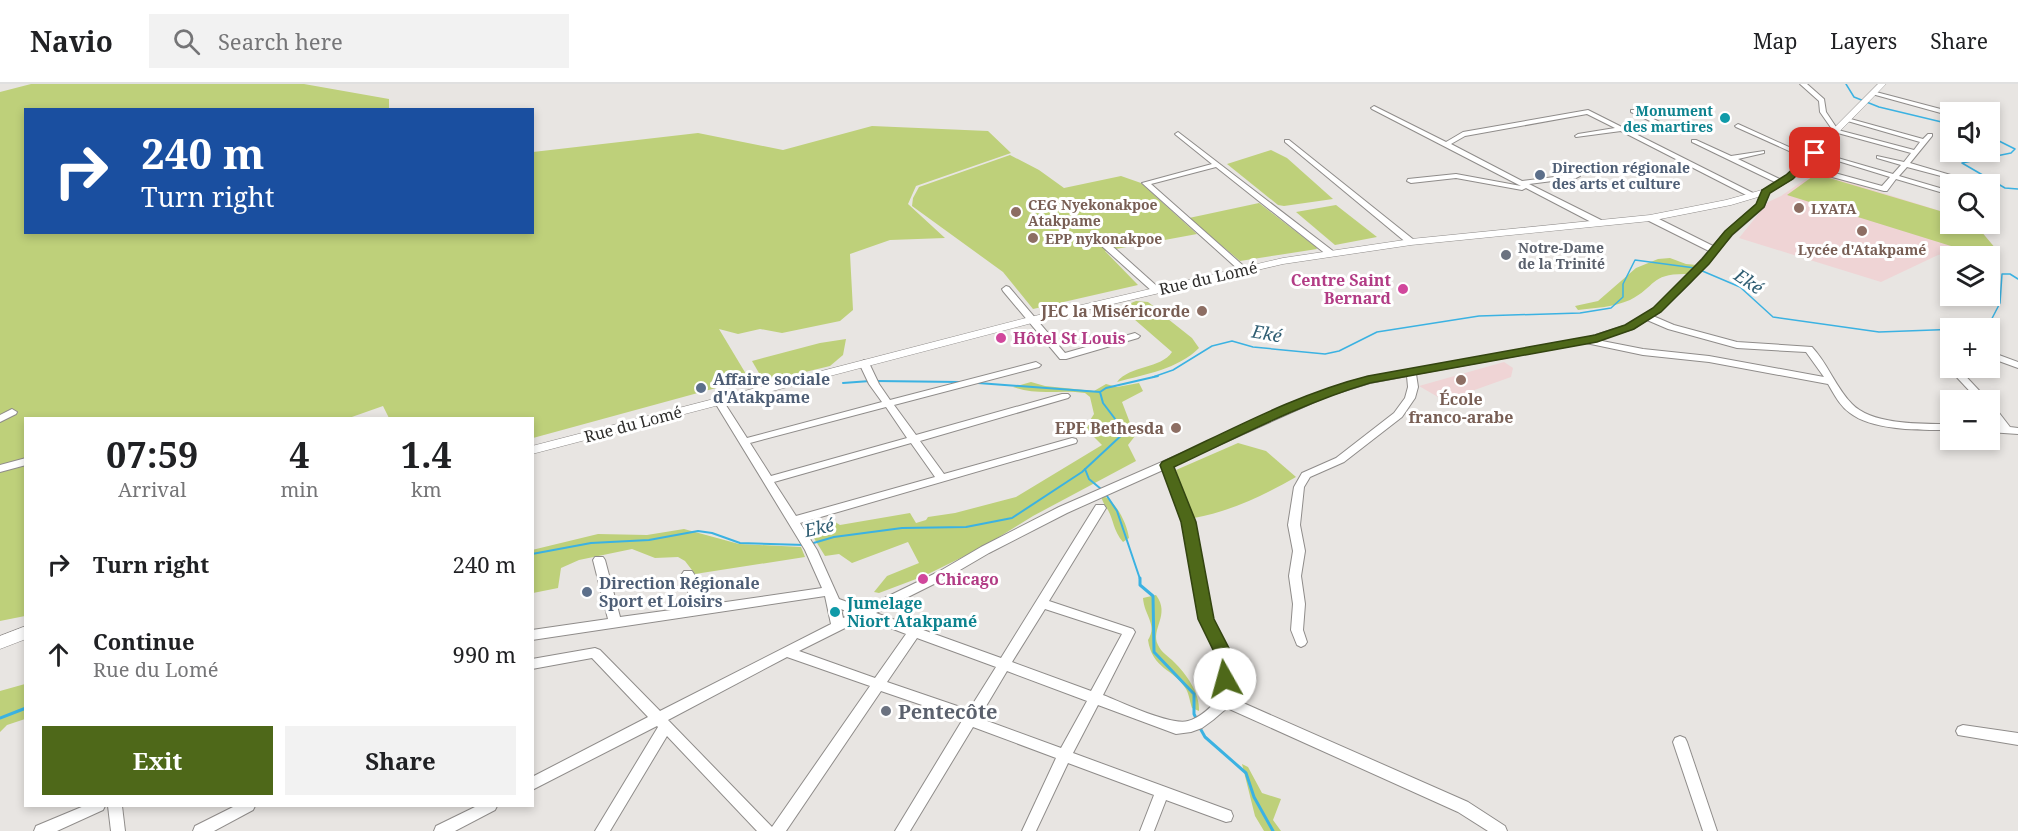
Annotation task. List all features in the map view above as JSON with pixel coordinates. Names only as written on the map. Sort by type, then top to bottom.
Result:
[{"type":"main road","name":"Rue du Lomé","points":[[534,449],[1030,320],[1243,269],[1411,242],[1650,218],[1713,207],[1765,192],[1782,182],[1809,159],[1882,84]]},
{"type":"main road","points":[[0,643],[24,633]]},
{"type":"street","points":[[1803,84],[1822,100],[1822,112],[1836,131],[1915,152]]},
{"type":"street","points":[[1868,98],[1940,112]]},
{"type":"street","points":[[1374,108],[1598,222]]},
{"type":"street","points":[[1633,111],[1669,128]]},
{"type":"street","points":[[1445,145],[1463,134],[1587,112],[1753,195]]},
{"type":"street","points":[[1737,126],[1809,159],[1884,189],[1927,138],[1847,120]]},
{"type":"street","points":[[1578,136],[1621,129]]},
{"type":"street","points":[[1178,134],[1330,254]]},
{"type":"street","points":[[1287,141],[1411,242]]},
{"type":"street","points":[[1694,141],[1782,182]]},
{"type":"street","points":[[1731,158],[1762,152]]},
{"type":"street","points":[[1879,157],[1941,174]]},
{"type":"street","points":[[1809,159],[1894,177],[1940,190]]},
{"type":"street","points":[[1214,164],[1212,167],[1146,183],[1243,269]]},
{"type":"street","points":[[1411,181],[1456,176],[1528,188]]},
{"type":"street","points":[[1520,183],[1576,176]]},
{"type":"street","points":[[534,783],[663,722],[786,652],[944,574],[1003,540],[1104,491],[1325,394],[1368,380],[1585,341],[1618,331],[1648,317],[1699,269],[1729,233],[1761,205],[1765,192]]},
{"type":"street","points":[[1650,218],[1714,250]]},
{"type":"street","points":[[1098,238],[1156,290]]},
{"type":"street","points":[[1006,289],[1063,357],[1135,336]]},
{"type":"street","points":[[1648,317],[1671,327],[1737,345],[1809,349],[1818,358],[1848,407],[1864,417],[1940,426]]},
{"type":"street","points":[[1585,341],[1621,349],[1709,359],[1830,381]]},
{"type":"street","points":[[2000,358],[2018,365]]},
{"type":"street","points":[[864,363],[888,404],[941,478]]},
{"type":"street","points":[[746,441],[1036,365]]},
{"type":"street","points":[[1301,642],[1297,630],[1299,604],[1294,576],[1299,551],[1294,525],[1299,488],[1306,475],[1345,457],[1398,415],[1410,398],[1413,387],[1412,376],[1409,372]]},
{"type":"street","points":[[1962,378],[1974,390]]},
{"type":"street","points":[[769,480],[1065,396]]},
{"type":"street","points":[[719,401],[812,550],[831,597],[838,626]]},
{"type":"street","points":[[0,419],[12,412]]},
{"type":"street","points":[[2000,418],[2012,431]]},
{"type":"street","points":[[793,521],[1072,441]]},
{"type":"street","points":[[0,469],[24,462]]},
{"type":"street","points":[[534,635],[700,609],[831,597],[914,633],[1093,699],[1176,728],[1186,729],[1201,722],[1225,701],[1225,656],[1206,619],[1189,522],[1166,465]]},
{"type":"street","points":[[902,831],[1100,508]]},
{"type":"street","points":[[599,560],[615,622]]},
{"type":"street","points":[[688,574],[700,609]]},
{"type":"street","points":[[1029,831],[1093,699],[1129,632],[1041,603]]},
{"type":"street","points":[[778,831],[914,633]]},
{"type":"street","points":[[786,652],[971,719],[1226,816]]},
{"type":"street","points":[[534,664],[595,653],[767,831]]},
{"type":"street","points":[[1225,701],[1463,807],[1500,831]]},
{"type":"street","points":[[602,831],[663,722]]},
{"type":"street","points":[[1963,731],[2018,739]]},
{"type":"street","points":[[1680,742],[1710,831]]},
{"type":"street","points":[[1147,831],[1162,792]]},
{"type":"street","points":[[41,831],[96,807]]},
{"type":"street","points":[[115,807],[118,831]]},
{"type":"street","points":[[200,831],[246,807]]},
{"type":"street","points":[[445,830],[488,807]]},
{"type":"shaded area","name":"Lycée d'Atakpamé","points":[[1816,172],[1940,211],[1940,234],[1983,234],[1993,246],[1940,246],[1940,255],[1881,282],[1739,238],[1768,202],[1781,196]]},
{"type":"shaded area","points":[[1504,362],[1513,368],[1511,377],[1452,398],[1438,397],[1419,386]]},
{"type":"green space","points":[[31,84],[304,84],[389,99],[389,108],[24,108],[24,234],[534,234],[534,152],[698,133],[783,150],[872,126],[988,131],[1011,153],[916,186],[908,204],[945,238],[890,240],[850,254],[853,310],[840,321],[782,333],[760,329],[738,334],[719,329],[749,379],[534,438],[534,417],[388,417],[383,406],[352,417],[24,417],[24,616],[0,621],[0,92]]},
{"type":"green space","points":[[1271,150],[1287,158],[1333,199],[1278,205],[1227,164]]},
{"type":"green space","points":[[1010,155],[1039,170],[1064,188],[1121,176],[1141,183],[1197,234],[1105,251],[1138,285],[1033,309],[1003,272],[912,206],[913,198],[919,187]]},
{"type":"green space","points":[[1816,174],[1940,211],[1940,234],[1983,234],[1993,246],[1951,246],[1787,195]]},
{"type":"green space","points":[[1259,203],[1317,249],[1240,261],[1189,218]]},
{"type":"green space","points":[[1336,205],[1377,237],[1335,245],[1296,212]]},
{"type":"green space","points":[[1670,258],[1697,265],[1688,274],[1660,278],[1630,300],[1604,307],[1578,310],[1575,306],[1598,301],[1636,268],[1658,259]]},
{"type":"green space","points":[[1136,301],[1148,302],[1192,338],[1199,348],[1171,366],[1117,382],[1130,373],[1161,361],[1172,352],[1134,319],[1138,317],[1124,306]]},
{"type":"green space","points":[[846,339],[843,355],[830,366],[768,381],[763,380],[752,361],[820,343]]},
{"type":"green space","points":[[1031,382],[1045,386],[1094,391],[1106,384],[1117,387],[1139,383],[1143,391],[1122,402],[1135,436],[1128,445],[1136,461],[1033,516],[983,547],[924,576],[879,593],[874,592],[887,576],[919,563],[908,542],[852,563],[839,554],[825,556],[807,527],[835,522],[840,525],[910,513],[916,523],[928,517],[955,513],[1016,497],[1102,445],[1085,428],[1094,414],[1090,397],[1085,393],[1040,392],[1013,387]]},
{"type":"green space","points":[[1238,443],[1266,451],[1296,477],[1246,502],[1194,518],[1184,498],[1176,470]]},
{"type":"green space","points":[[1101,497],[1109,499],[1124,520],[1129,538],[1123,542]]},
{"type":"green space","points":[[684,529],[739,544],[801,547],[805,557],[695,574],[685,561],[678,557],[655,558],[632,549],[579,560],[561,568],[558,588],[534,593],[534,550],[598,534],[647,535]]},
{"type":"green space","points":[[1156,595],[1162,609],[1156,633],[1158,645],[1188,678],[1199,704],[1199,711],[1192,708],[1187,691],[1181,682],[1159,663],[1150,650],[1148,640],[1152,630],[1143,598]]},
{"type":"green space","points":[[24,684],[24,719],[7,725],[0,732],[0,691]]},
{"type":"green space","points":[[1242,764],[1248,767],[1262,793],[1281,799],[1273,820],[1281,831],[1264,831],[1255,816]]},
{"type":"waterway","name":"Eké","points":[[1846,84],[1854,97],[1879,107],[1940,122]]},
{"type":"waterway","name":"Eké","points":[[2000,142],[2015,149],[2011,153],[2000,155]]},
{"type":"waterway","name":"Eké","points":[[1967,162],[1962,163],[2005,188],[2018,189]]},
{"type":"waterway","name":"Eké","points":[[1153,377],[1173,370],[1212,346],[1232,341],[1253,347],[1325,354],[1339,351],[1377,332],[1479,316],[1580,313],[1611,308],[1623,297],[1623,284],[1635,260],[1695,268]]},
{"type":"waterway","name":"Eké","points":[[1700,270],[1740,287],[1773,317],[1879,332],[1987,328],[2000,303],[2002,274],[2010,274],[2018,279]]},
{"type":"waterway","name":"Eké","points":[[1100,392],[1106,388],[1158,376]]},
{"type":"waterway","points":[[843,383],[870,381]]},
{"type":"waterway","points":[[876,381],[960,382]]},
{"type":"waterway","points":[[978,383],[1100,392]]},
{"type":"waterway","name":"Eké","points":[[1085,469],[1125,432],[1103,403],[1100,392]]},
{"type":"waterway","name":"Eké","points":[[810,544],[834,537],[902,528],[966,527],[1012,518],[1085,469]]},
{"type":"waterway","points":[[1085,469],[1089,479],[1101,489]]},
{"type":"waterway","points":[[1105,493],[1117,511],[1140,579]]},
{"type":"waterway","name":"Eké","points":[[534,554],[591,543],[649,540],[698,531],[712,533],[740,543],[805,545]]},
{"type":"waterway","points":[[1140,579],[1140,585],[1153,596],[1154,652],[1194,694],[1194,714],[1197,720]]},
{"type":"waterway","name":"Eké","points":[[0,718],[24,709]]},
{"type":"waterway","points":[[1200,728],[1205,737],[1246,773],[1254,797],[1273,831]]},
{"type":"place","name":"Monument des martires","points":[[1725,118]]},
{"type":"place","name":"Direction régionale des arts et culture","points":[[1540,175]]},
{"type":"place","name":"LYATA","points":[[1799,208]]},
{"type":"place","name":"CEG Nyekonakpoe Atakpame","points":[[1016,212]]},
{"type":"place","name":"Lycée d'Atakpamé","points":[[1862,231]]},
{"type":"place","name":"EPP nykonakpoe","points":[[1033,238]]},
{"type":"place","name":"Notre-Dame de la Trinité","points":[[1506,255]]},
{"type":"place","name":"Centre Saint Bernard","points":[[1403,289]]},
{"type":"place","name":"JEC la Miséricorde","points":[[1202,311]]},
{"type":"place","name":"Hôtel St Louis","points":[[1001,338]]},
{"type":"place","name":"École franco-arabe","points":[[1461,380]]},
{"type":"place","name":"Affaire sociale d'Atakpame","points":[[701,388]]},
{"type":"place","name":"EPE Bethesda","points":[[1176,428]]},
{"type":"place","name":"Chicago","points":[[923,579]]},
{"type":"place","name":"Direction Régionale Sport et Loisirs","points":[[587,592]]},
{"type":"place","name":"Jumelage Niort Atakpamé","points":[[835,612]]},
{"type":"place","name":"Pentecôte","points":[[886,711]]},
{"type":"route","points":[[1225,679],[1225,656],[1206,619],[1189,522],[1166,465],[1280,412],[1345,386],[1597,338],[1630,327],[1657,310],[1706,262],[1729,233],[1761,205],[1765,192],[1790,177],[1815,153]]}]
